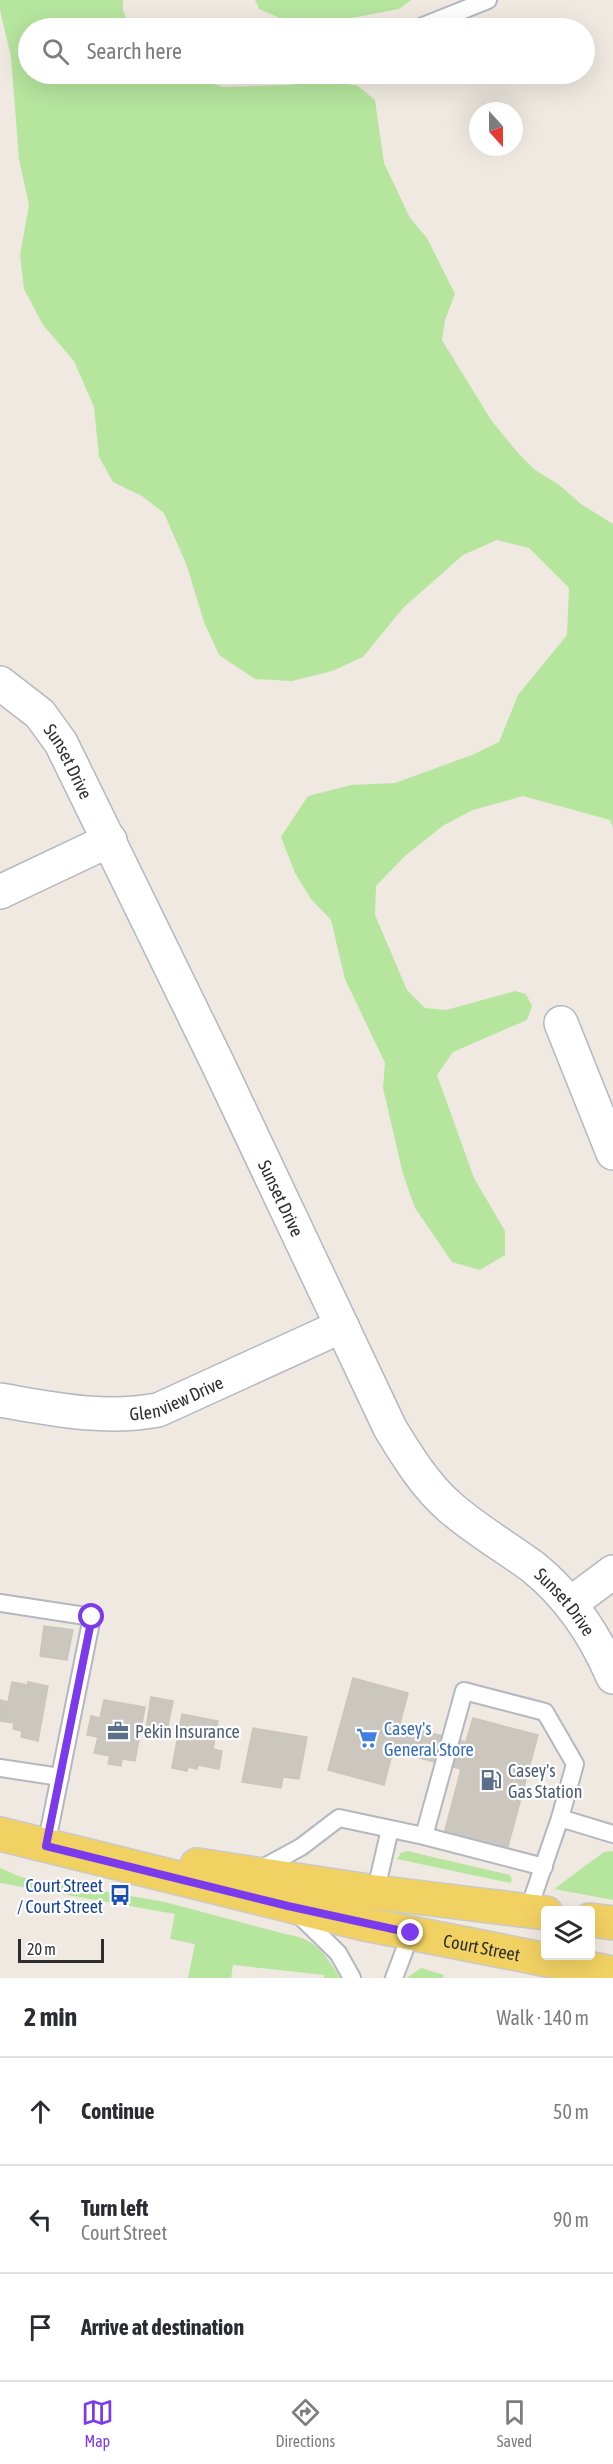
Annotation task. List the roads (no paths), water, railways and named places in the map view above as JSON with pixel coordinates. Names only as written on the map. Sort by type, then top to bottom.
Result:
[{"type":"main road","name":"Court Street","points":[[0,1832],[290,1893],[375,1892],[537,1912]]},
{"type":"main road","name":"Court Street","points":[[47,1842],[253,1873],[290,1893],[367,1924],[613,1973]]},
{"type":"main road","points":[[595,1921],[613,1923]]},
{"type":"street","name":"Sunset Drive","points":[[0,683],[29,704],[48,723],[62,743],[390,1428],[412,1463],[439,1497],[548,1580],[570,1605],[598,1645],[613,1677]]},
{"type":"street","points":[[0,892],[110,840]]},
{"type":"street","points":[[561,1023],[613,1153]]},
{"type":"street","name":"Glenview Drive","points":[[0,1400],[97,1415],[158,1410],[342,1326]]},
{"type":"street","points":[[570,1605],[613,1572]]},
{"type":"lane","points":[[443,18],[488,0]]},
{"type":"lane","points":[[0,1603],[92,1617],[47,1842]]},
{"type":"lane","points":[[424,1836],[464,1691],[545,1712],[575,1764],[544,1867],[537,1912]]},
{"type":"lane","points":[[0,1768],[60,1777]]},
{"type":"lane","points":[[253,1873],[301,1847],[339,1818],[424,1836],[544,1867]]},
{"type":"lane","points":[[560,1818],[613,1834]]},
{"type":"lane","points":[[367,1924],[390,1829]]},
{"type":"lane","points":[[290,1893],[322,1937],[338,1953],[352,1978]]},
{"type":"lane","points":[[394,1978],[411,1933]]},
{"type":"place","name":"Pekin Insurance","points":[[118,1731]]},
{"type":"place","name":"Casey's General Store","points":[[367,1738]]},
{"type":"place","name":"Casey's Gas Station","points":[[491,1780]]},
{"type":"place","name":"Court Street / Court Street","points":[[120,1895]]}]
